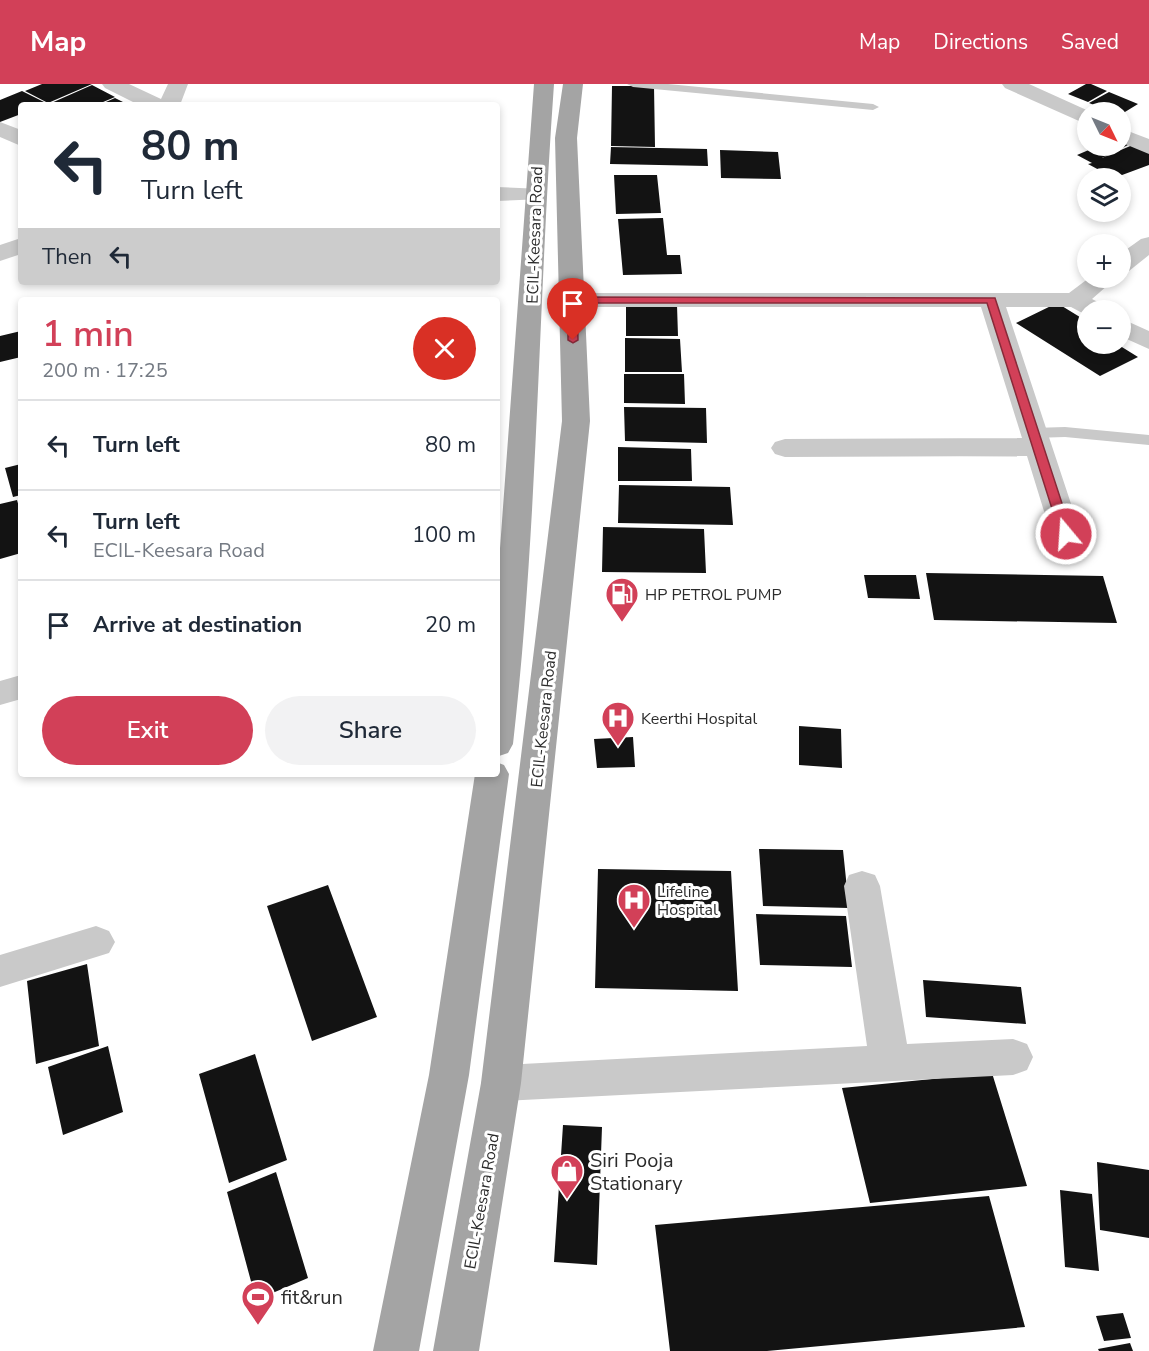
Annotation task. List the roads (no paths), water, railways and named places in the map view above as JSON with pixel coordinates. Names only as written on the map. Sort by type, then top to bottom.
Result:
[{"type":"main road","name":"ECIL-Keesara Road","points":[[456,1351],[501,1083],[576,421],[566,138],[561,104],[544,84]]},
{"type":"main road","name":"ECIL-Keesara Road","points":[[500,695],[532,302],[534,194],[561,104]]},
{"type":"main road","points":[[396,1351],[448,1075],[492,777]]},
{"type":"street","points":[[112,84],[150,102]]},
{"type":"street","points":[[170,102],[178,84]]},
{"type":"street","points":[[1012,84],[1077,114]]},
{"type":"street","points":[[1131,139],[1149,147]]},
{"type":"street","points":[[500,194],[534,194]]},
{"type":"street","points":[[1131,258],[1149,244]]},
{"type":"street","points":[[0,254],[18,246]]},
{"type":"street","points":[[572,300],[991,300],[1077,305]]},
{"type":"street","points":[[991,300],[1066,534]]},
{"type":"street","points":[[1131,331],[1149,341]]},
{"type":"street","points":[[785,448],[1036,440]]},
{"type":"street","points":[[0,693],[18,688]]},
{"type":"street","points":[[862,886],[890,1064]]},
{"type":"street","points":[[0,971],[96,942]]},
{"type":"street","points":[[501,1083],[1013,1057]]},
{"type":"lane","points":[[633,84],[873,107]]},
{"type":"lane","points":[[1036,440],[1065,432],[1149,440]]},
{"type":"place","name":"HP PETROL PUMP","points":[[622,623]]},
{"type":"place","name":"Keerthi Hospital","points":[[618,747]]},
{"type":"place","name":"Lifeline Hospital","points":[[634,929]]},
{"type":"place","name":"Siri Pooja Stationary","points":[[567,1200]]},
{"type":"place","name":"fit&run","points":[[258,1326]]}]
